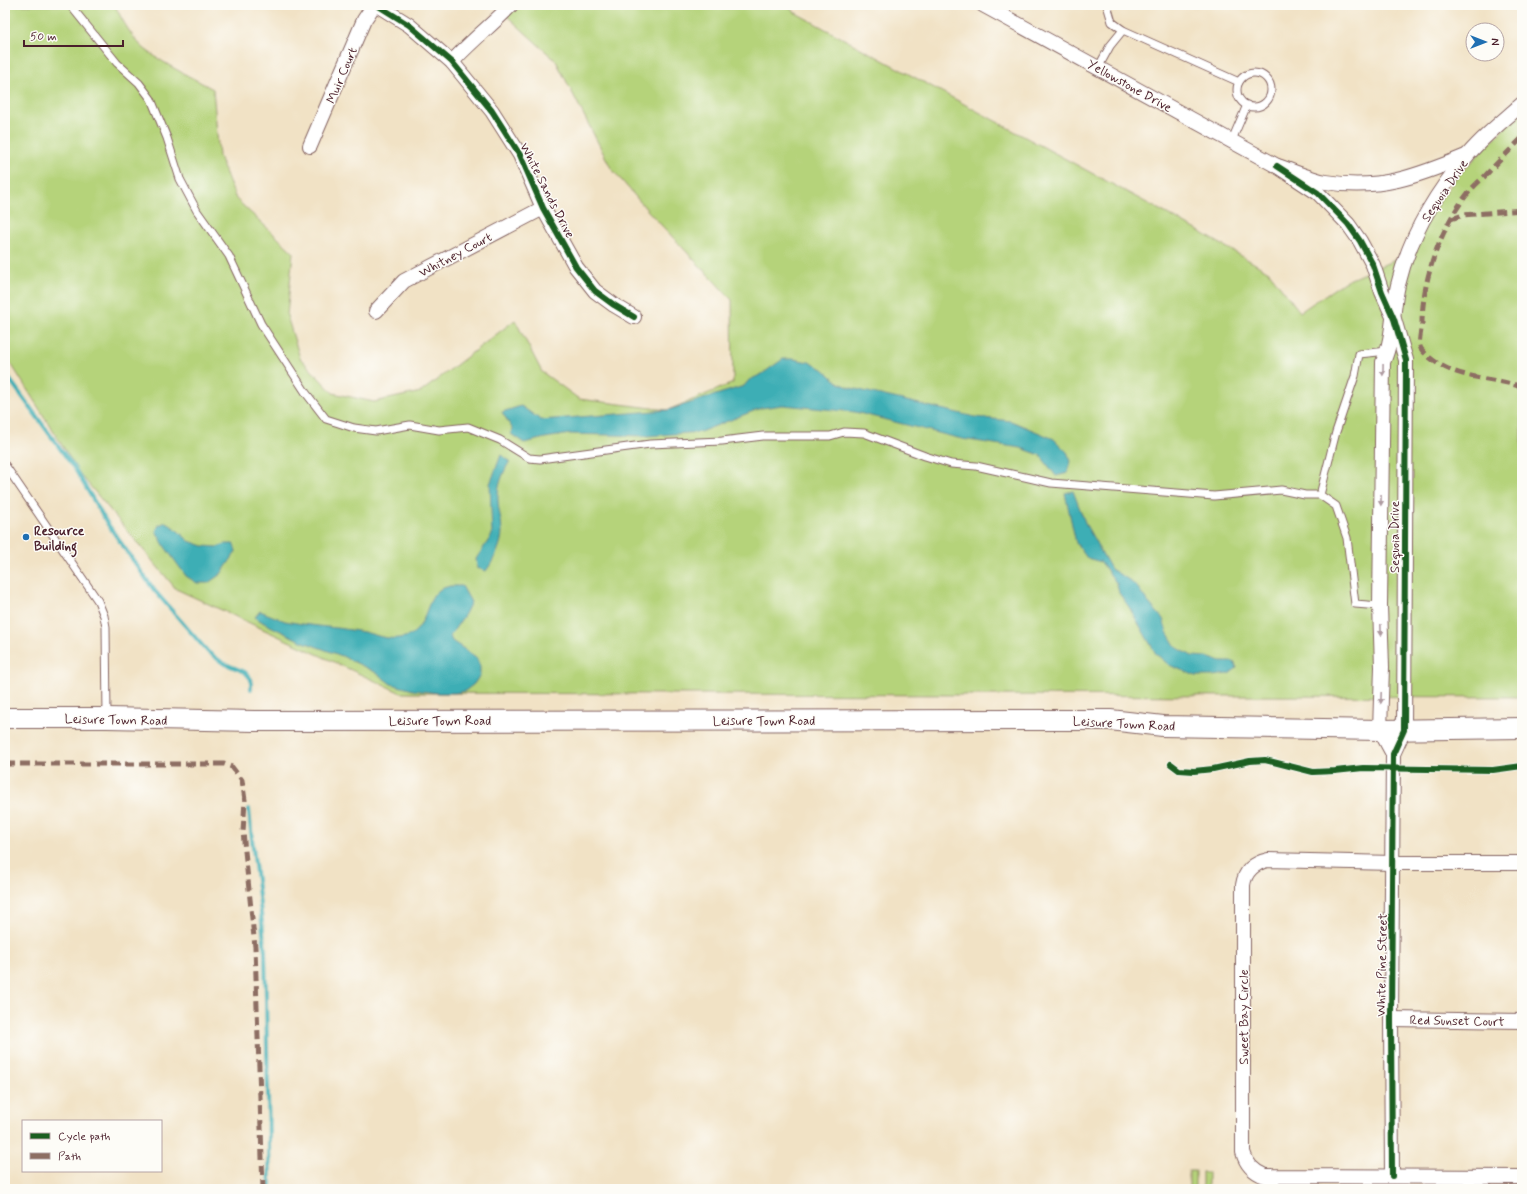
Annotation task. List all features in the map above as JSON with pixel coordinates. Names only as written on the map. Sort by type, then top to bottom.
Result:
[{"type":"main road","name":"Leisure Town Road","points":[[5,718],[107,718],[254,721],[1110,720],[1163,726],[1380,730],[1522,728]]},
{"type":"street","name":"White Sands Drive","points":[[375,5],[409,25],[452,62],[492,111],[520,156],[543,208],[576,267],[595,290],[614,305],[634,317]]},
{"type":"street","name":"Muir Court","points":[[310,146],[364,20],[375,5]]},
{"type":"street","points":[[452,62],[511,5]]},
{"type":"street","name":"Yellowstone Drive","points":[[983,5],[1232,140],[1277,166],[1318,193],[1348,224],[1360,241],[1373,265],[1382,292],[1394,319]]},
{"type":"street","name":"Sequoia Drive","points":[[1380,730],[1382,667],[1380,606],[1383,362],[1388,351],[1398,286],[1404,265],[1419,228],[1436,198],[1467,156],[1522,104]]},
{"type":"street","name":"Yellowstone Drive","points":[[1277,166],[1325,182],[1366,184],[1387,183],[1416,176],[1467,156]]},
{"type":"street","name":"Whitney Court","points":[[376,311],[404,281],[543,208]]},
{"type":"street","name":"Sequoia Drive","points":[[1393,754],[1404,730],[1406,360],[1394,319]]},
{"type":"street","points":[[1380,730],[1393,754]]},
{"type":"street","name":"White Pine Street","points":[[1392,1176],[1391,1019],[1394,863],[1393,754]]},
{"type":"street","name":"Sweet Bay Circle","points":[[1522,863],[1394,863],[1268,860],[1251,868],[1246,874],[1242,885],[1243,1152],[1245,1159],[1254,1171],[1265,1176],[1522,1177]]},
{"type":"street","name":"Red Sunset Court","points":[[1391,1019],[1522,1021]]},
{"type":"lane","points":[[70,5],[117,63],[139,83],[151,99],[167,138],[180,179],[197,211],[229,256],[261,324],[306,393],[326,419],[354,428],[376,431],[410,425],[439,430],[468,427],[500,440],[529,458],[540,459],[650,444],[722,441],[763,436],[830,436],[844,432],[864,433],[951,464],[976,466],[1051,483],[1214,496],[1281,490],[1304,495],[1320,495],[1336,506],[1347,538],[1355,604],[1380,606]]},
{"type":"lane","points":[[1107,5],[1112,22],[1123,30],[1240,82]]},
{"type":"lane","points":[[1098,68],[1110,46],[1123,30]]},
{"type":"lane","points":[[1254,73],[1265,77],[1271,87],[1271,92],[1266,102],[1257,107],[1247,106],[1239,98],[1238,88],[1240,82],[1243,78],[1254,73]]},
{"type":"lane","points":[[1232,140],[1247,106]]},
{"type":"lane","points":[[1320,495],[1336,432],[1355,376],[1359,354],[1388,351]]},
{"type":"lane","points":[[5,465],[98,601],[104,616],[106,627],[107,718]]},
{"type":"green space","points":[[5,5],[115,5],[128,29],[141,46],[154,56],[213,89],[219,156],[236,199],[293,252],[287,316],[300,358],[333,393],[374,402],[421,392],[515,320],[542,372],[579,399],[668,410],[733,383],[732,300],[648,211],[611,168],[556,61],[495,5],[787,5],[794,12],[1195,229],[1269,272],[1300,312],[1344,282],[1413,252],[1420,228],[1456,178],[1522,110],[1522,697],[401,693],[176,589],[80,474],[5,354]]},
{"type":"green space","points":[[1189,1171],[1195,1171],[1195,1189],[1189,1189]]},
{"type":"green space","points":[[1202,1172],[1208,1172],[1208,1189],[1202,1189]]},
{"type":"water","points":[[783,359],[809,362],[823,369],[839,383],[851,388],[975,417],[1011,421],[1054,439],[1067,452],[1071,461],[1068,473],[1056,476],[1040,455],[1021,448],[962,439],[855,412],[783,405],[761,408],[700,432],[647,436],[570,434],[524,443],[511,434],[512,428],[502,412],[521,406],[541,420],[668,410],[744,386],[749,380],[762,374]]},
{"type":"water","points":[[501,455],[510,461],[498,490],[498,504],[502,536],[497,552],[486,571],[477,568],[476,559],[492,535],[490,484]]},
{"type":"water","points":[[1073,491],[1086,525],[1111,569],[1129,580],[1138,588],[1163,619],[1167,632],[1176,647],[1192,656],[1207,657],[1221,662],[1234,662],[1237,668],[1229,674],[1196,676],[1169,665],[1156,654],[1129,607],[1119,593],[1117,584],[1101,562],[1087,558],[1076,543],[1065,493]]},
{"type":"water","points":[[166,522],[189,541],[203,546],[218,547],[225,544],[234,544],[236,552],[221,574],[208,583],[197,583],[186,576],[165,547],[156,531],[159,525]]},
{"type":"water","points":[[450,586],[462,586],[471,602],[465,614],[450,636],[452,641],[476,657],[480,666],[480,675],[474,684],[465,691],[455,693],[438,693],[413,690],[391,684],[375,672],[342,656],[301,641],[255,617],[260,611],[285,621],[340,628],[384,637],[400,638],[410,635],[417,630],[435,594],[440,589]]},
{"type":"waterway","points":[[5,373],[75,469],[107,523],[154,590],[208,652],[223,663],[245,672],[251,679],[251,689]]},
{"type":"waterway","points":[[249,809],[265,952],[270,1189]]},
{"type":"marked path","points":[[1522,138],[1469,192],[1447,225],[1429,274],[1425,291],[1420,334],[1420,345],[1422,350],[1444,367],[1469,376],[1509,383],[1522,387]]},
{"type":"marked path","points":[[1451,219],[1463,215],[1522,210]]},
{"type":"marked path","points":[[5,764],[224,764],[232,767],[242,780],[245,800],[243,832],[255,947],[263,1189]]},
{"type":"cycle path","points":[[377,5],[409,25],[452,62],[492,111],[520,155],[543,208],[576,267],[595,291],[634,317]]},
{"type":"cycle path","points":[[1277,166],[1318,193],[1348,224],[1360,241],[1373,265],[1382,292],[1394,319],[1406,360],[1404,730],[1393,754],[1391,1019],[1392,1176]]},
{"type":"cycle path","points":[[1171,764],[1179,770],[1194,771],[1213,769],[1250,761],[1265,760],[1313,772],[1363,768],[1493,770],[1522,766]]},
{"type":"place","name":"Resource Building","points":[[26,537]]}]
